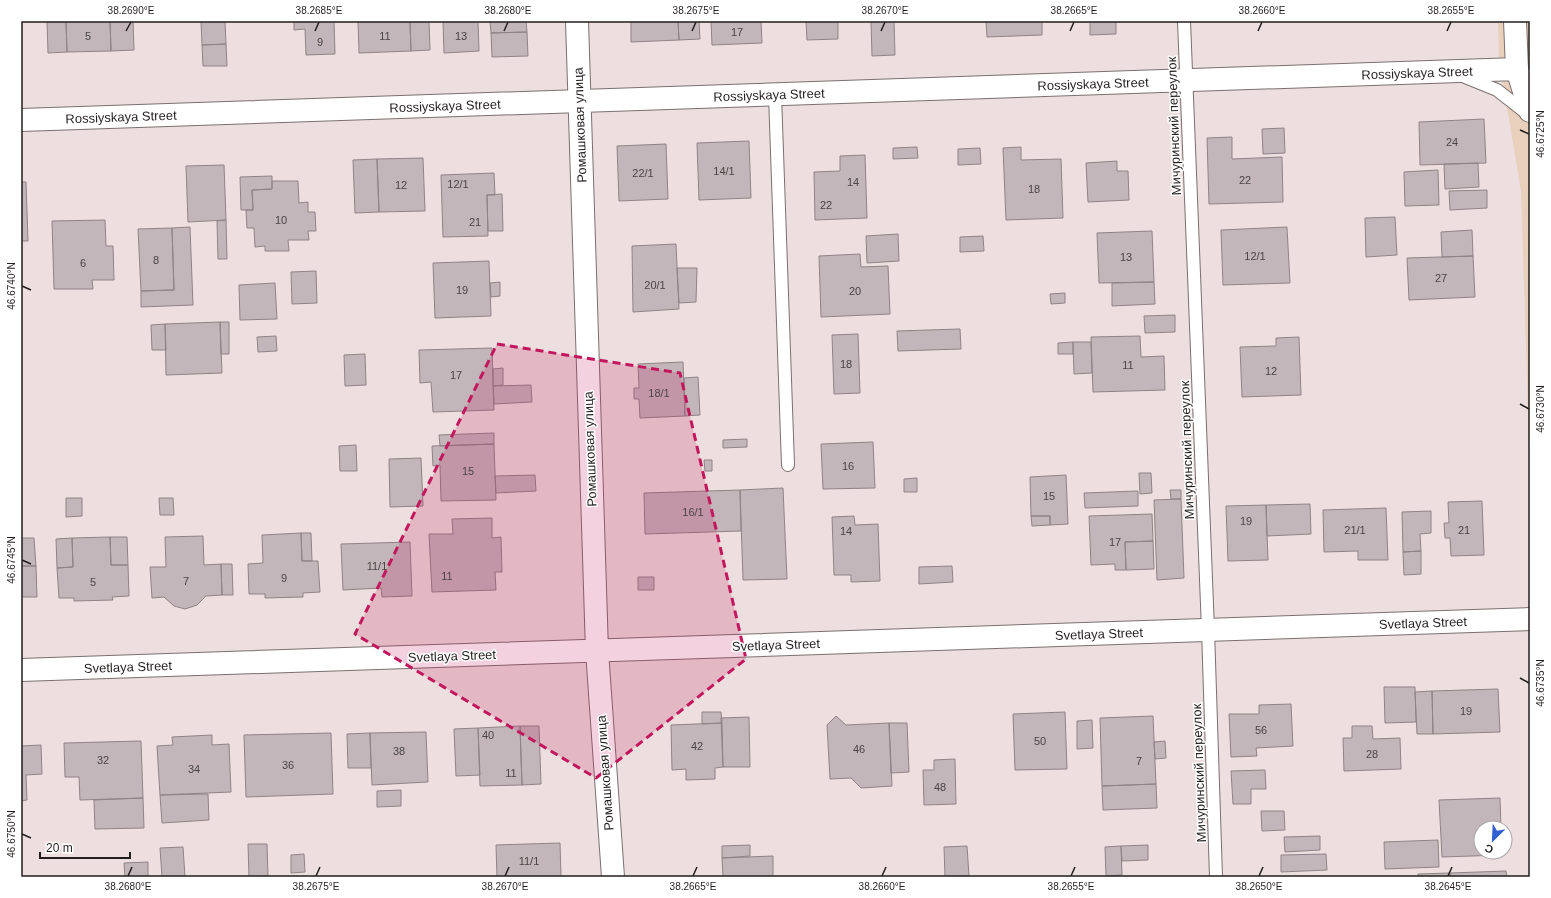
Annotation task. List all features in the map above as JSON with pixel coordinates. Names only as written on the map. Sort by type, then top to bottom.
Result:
[{"type":"street","name":"Ромашковая улица","points":[[577,21],[597,651],[613,877]]},
{"type":"street","points":[[1515,21],[1517,69],[1530,111]]},
{"type":"street","name":"Rossiyskaya Street","points":[[21,120],[1517,69]]},
{"type":"street","name":"Svetlaya Street","points":[[21,670],[1530,619]]},
{"type":"lane","name":"Мичуринский переулок","points":[[1184,21],[1208,630],[1216,877]]},
{"type":"lane","points":[[1436,72],[1457,75],[1484,83],[1497,90],[1530,116]]},
{"type":"lane","points":[[775,95],[788,465]]},
{"type":"highlighted area","points":[[497,344],[680,373],[746,659],[596,778],[355,634]]},
{"type":"shaded area","points":[[1498,21],[1530,21],[1530,476],[1521,191],[1499,59]]},
{"type":"building","points":[[47,21],[66,21],[67,52],[48,53]]},
{"type":"building","points":[[66,21],[110,21],[111,51],[67,52]]},
{"type":"building","points":[[110,21],[133,21],[134,50],[111,51]]},
{"type":"building","points":[[201,21],[225,21],[226,44],[202,45]]},
{"type":"building","points":[[294,21],[334,21],[335,54],[306,55],[305,29],[294,30]]},
{"type":"building","points":[[358,21],[410,21],[411,51],[359,53]]},
{"type":"building","points":[[410,21],[429,21],[430,50],[411,51]]},
{"type":"building","points":[[443,21],[478,21],[479,51],[444,53]]},
{"type":"building","points":[[490,21],[526,21],[527,32],[491,33]]},
{"type":"building","points":[[631,21],[678,21],[679,40],[631,42]]},
{"type":"building","points":[[678,21],[699,21],[700,39],[679,40]]},
{"type":"building","points":[[711,21],[761,21],[762,43],[712,45]]},
{"type":"building","points":[[806,21],[838,21],[838,39],[807,40]]},
{"type":"building","points":[[871,21],[894,21],[895,55],[872,56]]},
{"type":"building","points":[[986,21],[1042,21],[1042,35],[987,37]]},
{"type":"building","points":[[1074,21],[1133,21],[1116,22],[1116,34],[1090,35],[1090,22]]},
{"type":"building","points":[[527,32],[528,56],[492,57],[491,33]]},
{"type":"building","points":[[226,44],[227,66],[203,66],[202,45]]},
{"type":"building","points":[[1484,119],[1486,163],[1420,165],[1419,122]]},
{"type":"building","points":[[1284,128],[1285,153],[1263,154],[1262,129]]},
{"type":"building","points":[[1232,137],[1232,159],[1282,157],[1283,202],[1209,204],[1207,138]]},
{"type":"building","points":[[749,141],[751,198],[699,200],[697,143]]},
{"type":"building","points":[[666,144],[668,199],[619,201],[617,146]]},
{"type":"building","points":[[917,147],[918,158],[893,159],[893,148]]},
{"type":"building","points":[[1021,147],[1021,160],[1061,159],[1063,218],[1006,220],[1003,148]]},
{"type":"building","points":[[980,148],[981,164],[958,165],[958,149]]},
{"type":"building","points":[[865,155],[867,218],[815,220],[814,172],[840,171],[840,156]]},
{"type":"building","points":[[423,158],[425,211],[379,212],[377,159]]},
{"type":"building","points":[[377,159],[379,212],[355,213],[353,160]]},
{"type":"building","points":[[1117,161],[1117,171],[1128,171],[1129,200],[1088,202],[1086,163]]},
{"type":"building","points":[[1478,163],[1479,187],[1445,189],[1444,164]]},
{"type":"building","points":[[224,165],[226,220],[188,222],[186,166]]},
{"type":"building","points":[[1438,170],[1439,205],[1405,206],[1404,172]]},
{"type":"building","points":[[494,173],[495,195],[487,195],[488,236],[443,237],[441,175]]},
{"type":"building","points":[[272,176],[272,189],[252,190],[253,210],[241,210],[240,177]]},
{"type":"building","points":[[272,181],[298,181],[299,203],[308,202],[308,212],[315,212],[316,231],[308,231],[309,240],[288,240],[289,251],[265,251],[265,246],[255,247],[254,228],[247,228],[246,210],[253,210],[252,190],[272,189]]},
{"type":"building","points":[[21,182],[26,182],[28,241],[21,241]]},
{"type":"building","points":[[1487,190],[1487,208],[1450,210],[1449,191]]},
{"type":"building","points":[[502,194],[503,231],[488,231],[487,195]]},
{"type":"building","points":[[1395,217],[1397,255],[1366,257],[1365,218]]},
{"type":"building","points":[[105,220],[106,246],[113,246],[114,280],[92,280],[93,289],[54,289],[52,221]]},
{"type":"building","points":[[226,220],[227,259],[218,259],[217,221]]},
{"type":"building","points":[[190,227],[193,305],[141,307],[141,291],[174,290],[172,228]]},
{"type":"building","points":[[1287,227],[1290,283],[1223,285],[1221,230]]},
{"type":"building","points":[[172,228],[174,290],[141,291],[138,229]]},
{"type":"building","points":[[1472,230],[1473,256],[1442,257],[1441,232]]},
{"type":"building","points":[[1152,231],[1154,282],[1099,283],[1097,233]]},
{"type":"building","points":[[898,234],[899,261],[867,263],[866,236]]},
{"type":"building","points":[[983,236],[984,251],[960,252],[960,237]]},
{"type":"building","points":[[676,244],[679,309],[633,312],[632,246]]},
{"type":"building","points":[[860,254],[861,267],[888,266],[890,314],[821,317],[819,256]]},
{"type":"building","points":[[1473,256],[1475,297],[1409,300],[1407,258]]},
{"type":"building","points":[[489,261],[491,316],[435,318],[433,263]]},
{"type":"building","points":[[677,268],[697,268],[696,302],[679,303]]},
{"type":"building","points":[[316,271],[317,303],[292,304],[291,272]]},
{"type":"building","points":[[500,282],[500,296],[491,297],[490,283]]},
{"type":"building","points":[[1154,282],[1155,304],[1112,306],[1112,283]]},
{"type":"building","points":[[275,283],[277,319],[240,320],[239,285]]},
{"type":"building","points":[[1065,293],[1065,303],[1051,304],[1050,294]]},
{"type":"building","points":[[1175,315],[1175,332],[1145,333],[1144,316]]},
{"type":"building","points":[[220,322],[222,373],[166,375],[165,324]]},
{"type":"building","points":[[220,322],[229,322],[229,354],[221,354]]},
{"type":"building","points":[[165,324],[166,350],[152,350],[151,325]]},
{"type":"building","points":[[960,329],[961,349],[898,351],[897,331]]},
{"type":"building","points":[[858,334],[860,393],[834,394],[832,335]]},
{"type":"building","points":[[276,336],[277,351],[258,352],[257,337]]},
{"type":"building","points":[[1140,336],[1141,357],[1164,356],[1165,390],[1093,392],[1091,337]]},
{"type":"building","points":[[1299,337],[1301,395],[1242,397],[1240,347],[1276,346],[1276,338]]},
{"type":"building","points":[[1073,342],[1091,342],[1092,373],[1074,374]]},
{"type":"building","points":[[1073,342],[1073,354],[1058,354],[1058,343]]},
{"type":"building","points":[[492,348],[494,410],[433,412],[431,382],[420,383],[419,350]]},
{"type":"building","points":[[365,354],[366,385],[345,386],[344,355]]},
{"type":"building","points":[[683,362],[685,416],[640,418],[639,399],[634,399],[634,388],[639,388],[638,364]]},
{"type":"building","points":[[503,368],[503,385],[493,386],[493,369]]},
{"type":"building","points":[[698,377],[700,415],[685,416],[684,378]]},
{"type":"building","points":[[531,385],[532,402],[494,404],[493,386]]},
{"type":"building","points":[[494,433],[494,444],[440,446],[439,435]]},
{"type":"building","points":[[747,439],[747,447],[723,448],[723,440]]},
{"type":"building","points":[[873,442],[875,488],[823,489],[821,444]]},
{"type":"building","points":[[494,444],[496,500],[441,501],[440,465],[433,466],[432,446]]},
{"type":"building","points":[[356,445],[357,471],[340,471],[339,446]]},
{"type":"building","points":[[421,458],[423,506],[390,507],[389,459]]},
{"type":"building","points":[[704,460],[712,460],[712,471],[705,471]]},
{"type":"building","points":[[1139,473],[1151,473],[1152,493],[1140,494]]},
{"type":"building","points":[[535,475],[536,491],[496,493],[495,476]]},
{"type":"building","points":[[1066,475],[1068,524],[1050,525],[1050,516],[1031,516],[1030,477]]},
{"type":"building","points":[[917,478],[917,492],[904,492],[904,479]]},
{"type":"building","points":[[783,488],[787,579],[743,580],[740,490]]},
{"type":"building","points":[[740,490],[741,531],[645,534],[644,493]]},
{"type":"building","points":[[1170,490],[1181,490],[1181,499],[1171,499]]},
{"type":"building","points":[[1138,491],[1138,506],[1085,508],[1084,493]]},
{"type":"building","points":[[66,498],[82,498],[82,516],[66,517]]},
{"type":"building","points":[[159,498],[173,498],[174,515],[160,515]]},
{"type":"building","points":[[1181,499],[1184,578],[1157,580],[1154,500]]},
{"type":"building","points":[[1482,501],[1484,555],[1451,556],[1450,538],[1445,538],[1444,523],[1449,523],[1448,502]]},
{"type":"building","points":[[1310,504],[1311,534],[1267,536],[1266,505]]},
{"type":"building","points":[[1266,505],[1268,560],[1228,561],[1226,506]]},
{"type":"building","points":[[1386,508],[1388,560],[1358,560],[1358,551],[1324,552],[1323,510]]},
{"type":"building","points":[[1431,511],[1431,533],[1420,534],[1421,551],[1403,552],[1402,512]]},
{"type":"building","points":[[1152,514],[1153,541],[1125,542],[1126,570],[1115,570],[1115,564],[1091,565],[1089,516]]},
{"type":"building","points":[[854,516],[855,525],[878,524],[880,581],[851,582],[851,575],[834,575],[832,517]]},
{"type":"building","points":[[1031,516],[1050,516],[1050,525],[1032,526]]},
{"type":"building","points":[[492,518],[492,538],[501,537],[502,572],[495,572],[496,590],[432,592],[429,534],[453,534],[452,519]]},
{"type":"building","points":[[301,533],[302,561],[318,561],[320,592],[303,593],[303,597],[265,598],[265,594],[249,594],[248,564],[263,563],[262,535]]},
{"type":"building","points":[[301,533],[311,533],[312,561],[302,561]]},
{"type":"building","points":[[203,536],[204,565],[221,564],[222,595],[206,596],[197,605],[185,609],[174,606],[164,597],[152,598],[150,567],[166,567],[165,537]]},
{"type":"building","points":[[110,537],[111,565],[128,565],[129,596],[112,597],[113,600],[74,601],[74,598],[59,598],[57,568],[73,567],[72,538]]},
{"type":"building","points":[[110,537],[127,537],[128,565],[111,565]]},
{"type":"building","points":[[21,538],[34,538],[36,566],[21,566]]},
{"type":"building","points":[[72,538],[73,567],[57,568],[56,539]]},
{"type":"building","points":[[1153,541],[1154,569],[1126,570],[1125,542]]},
{"type":"building","points":[[410,542],[412,596],[382,597],[381,588],[343,590],[341,544]]},
{"type":"building","points":[[1421,551],[1421,574],[1404,575],[1403,552]]},
{"type":"building","points":[[221,564],[232,564],[233,595],[222,595]]},
{"type":"building","points":[[21,566],[36,566],[37,597],[21,597]]},
{"type":"building","points":[[952,566],[953,582],[919,584],[919,567]]},
{"type":"building","points":[[638,577],[654,577],[654,590],[638,590]]},
{"type":"building","points":[[1384,687],[1415,687],[1416,722],[1385,723]]},
{"type":"building","points":[[1498,689],[1500,732],[1433,734],[1432,691]]},
{"type":"building","points":[[1432,691],[1433,734],[1417,734],[1415,692]]},
{"type":"building","points":[[1291,704],[1293,746],[1256,748],[1257,756],[1231,757],[1229,714],[1259,714],[1259,705]]},
{"type":"building","points":[[702,712],[721,712],[722,723],[702,724]]},
{"type":"building","points":[[1065,712],[1067,769],[1015,770],[1013,714]]},
{"type":"building","points":[[836,716],[846,725],[889,723],[892,786],[861,788],[851,778],[830,779],[827,725]]},
{"type":"building","points":[[1153,716],[1156,784],[1102,786],[1100,718]]},
{"type":"building","points":[[749,717],[750,767],[723,767],[721,718]]},
{"type":"building","points":[[1092,720],[1093,748],[1077,749],[1077,721]]},
{"type":"building","points":[[722,723],[723,767],[715,768],[715,779],[686,780],[686,769],[672,770],[671,725]]},
{"type":"building","points":[[889,723],[907,723],[909,772],[891,773]]},
{"type":"building","points":[[520,726],[522,785],[480,786],[478,728]]},
{"type":"building","points":[[520,726],[539,726],[541,784],[522,785]]},
{"type":"building","points":[[1352,726],[1372,726],[1373,739],[1400,738],[1401,769],[1344,771],[1343,738],[1352,738]]},
{"type":"building","points":[[478,728],[480,775],[456,776],[454,729]]},
{"type":"building","points":[[426,732],[428,782],[372,785],[370,733]]},
{"type":"building","points":[[331,733],[333,794],[246,797],[244,735]]},
{"type":"building","points":[[370,733],[371,768],[348,768],[347,734]]},
{"type":"building","points":[[212,735],[212,745],[229,744],[231,792],[160,795],[157,746],[173,745],[172,737]]},
{"type":"building","points":[[141,741],[143,798],[80,800],[79,777],[65,777],[64,743]]},
{"type":"building","points":[[1165,741],[1166,758],[1155,759],[1154,742]]},
{"type":"building","points":[[41,745],[42,774],[26,775],[27,800],[21,801],[21,746]]},
{"type":"building","points":[[955,759],[956,804],[924,805],[923,770],[934,770],[934,760]]},
{"type":"building","points":[[1265,770],[1266,789],[1251,789],[1251,804],[1233,804],[1231,771]]},
{"type":"building","points":[[1156,784],[1157,808],[1103,810],[1102,786]]},
{"type":"building","points":[[401,790],[401,806],[377,807],[377,791]]},
{"type":"building","points":[[208,794],[209,820],[162,823],[160,795]]},
{"type":"building","points":[[143,798],[144,828],[95,829],[94,800]]},
{"type":"building","points":[[1500,798],[1501,820],[1473,820],[1473,856],[1442,857],[1439,800]]},
{"type":"building","points":[[1261,811],[1284,811],[1285,830],[1262,831]]},
{"type":"building","points":[[1320,836],[1320,850],[1285,852],[1284,837]]},
{"type":"building","points":[[1438,840],[1439,867],[1385,869],[1384,842]]},
{"type":"building","points":[[560,843],[561,877],[497,877],[496,845]]},
{"type":"building","points":[[248,844],[267,844],[268,877],[249,877]]},
{"type":"building","points":[[750,845],[750,856],[722,858],[722,846]]},
{"type":"building","points":[[1148,845],[1148,860],[1122,861],[1121,846]]},
{"type":"building","points":[[967,846],[969,876],[945,877],[944,847]]},
{"type":"building","points":[[1121,846],[1122,875],[1106,876],[1105,847]]},
{"type":"building","points":[[183,847],[185,877],[162,877],[160,848]]},
{"type":"building","points":[[304,854],[305,872],[291,873],[291,855]]},
{"type":"building","points":[[1326,854],[1327,870],[1281,872],[1281,855]]},
{"type":"building","points":[[773,856],[773,877],[723,877],[722,858]]},
{"type":"building","points":[[148,862],[148,877],[125,877],[124,863]]},
{"type":"building","points":[[1506,871],[1507,877],[1450,877],[1450,873]]},
{"type":"building","points":[[1450,873],[1450,877],[1418,877],[1418,874]]}]
